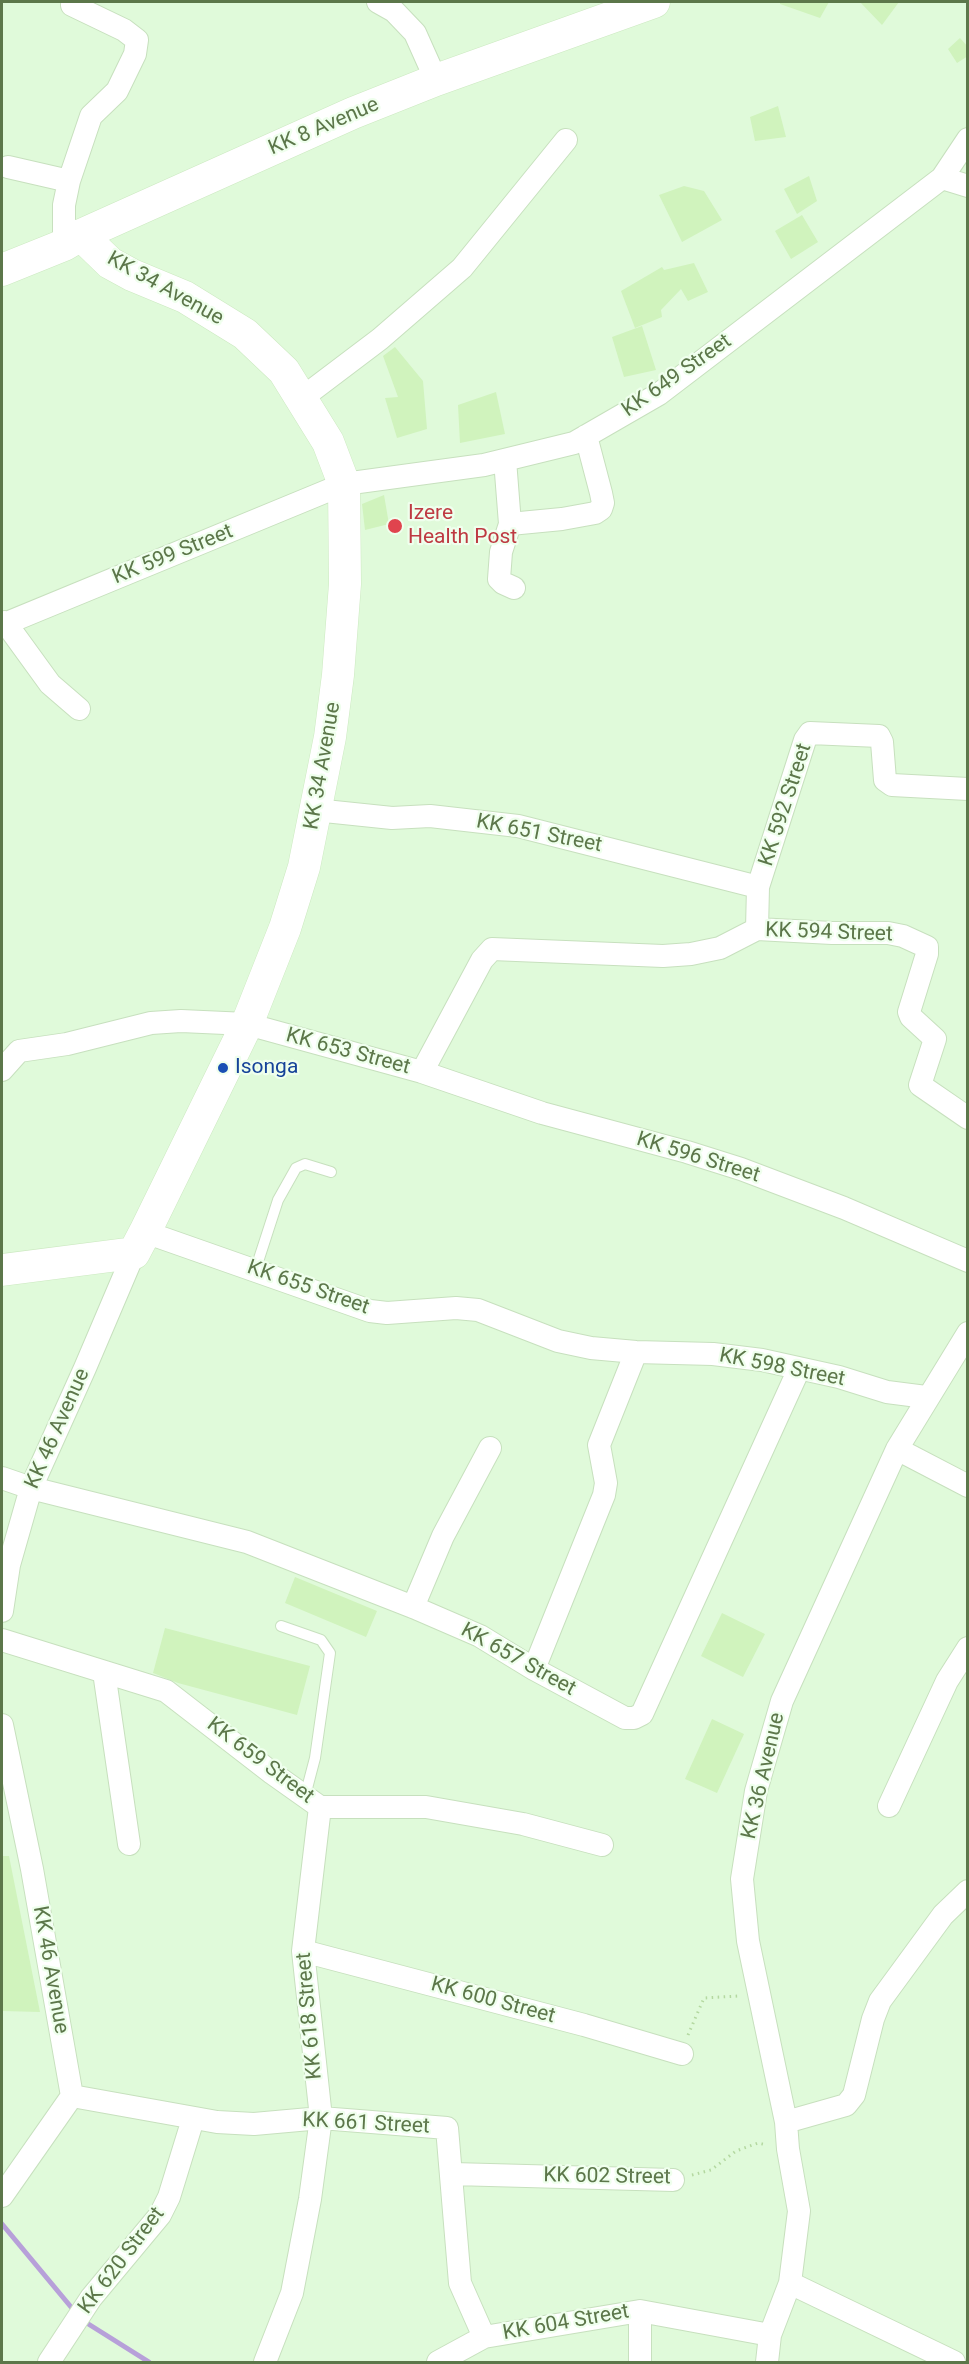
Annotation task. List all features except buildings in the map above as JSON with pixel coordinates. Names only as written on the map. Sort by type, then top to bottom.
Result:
[{"type":"main road","name":"KK 8 Avenue","points":[[2,270],[353,113],[436,80],[654,2]]},
{"type":"main road","name":"KK 34 Avenue","points":[[72,240],[132,275],[185,297],[244,334],[284,371],[328,442],[344,484],[345,584],[338,675],[330,737],[304,867],[285,928],[247,1024],[139,1242]]},
{"type":"main road","points":[[2,1270],[139,1242]]},
{"type":"street","points":[[378,2],[394,11],[415,33],[436,80]]},
{"type":"street","points":[[72,4],[124,30],[137,40],[135,54],[117,91],[91,116],[69,181],[64,205],[72,240]]},
{"type":"street","name":"KK 649 Street","points":[[344,484],[484,465],[574,443],[659,394],[942,178],[968,139]]},
{"type":"street","points":[[302,398],[380,339],[462,268],[566,140]]},
{"type":"street","points":[[8,167],[69,181]]},
{"type":"street","points":[[942,178],[968,186]]},
{"type":"street","points":[[510,524],[562,519],[595,513],[601,509],[603,502],[586,436]]},
{"type":"street","points":[[505,460],[510,524],[501,552],[499,579],[502,583],[514,588]]},
{"type":"street","name":"KK 599 Street","points":[[3,624],[176,555],[344,484]]},
{"type":"street","points":[[3,624],[50,684],[80,709]]},
{"type":"street","name":"KK 592 Street","points":[[757,929],[758,887],[805,740],[810,733],[879,736],[882,742],[885,780],[892,785],[968,789]]},
{"type":"street","name":"KK 651 Street","points":[[315,810],[392,818],[430,816],[518,826],[758,887]]},
{"type":"street","name":"KK 594 Street","points":[[488,953],[492,950],[663,956],[691,954],[720,948],[757,929],[888,933],[903,936],[927,947],[927,954],[909,1012],[911,1017],[935,1039],[920,1085],[968,1118]]},
{"type":"street","name":"KK 653 Street","points":[[2,1070],[19,1051],[67,1044],[151,1023],[181,1021],[247,1024],[423,1072],[482,960],[488,953]]},
{"type":"street","name":"KK 596 Street","points":[[423,1072],[542,1113],[741,1169],[843,1208],[968,1261]]},
{"type":"street","name":"KK 655 Street","points":[[139,1242],[255,1270],[370,1311],[387,1313],[456,1308],[478,1310],[558,1341],[591,1348],[636,1352]]},
{"type":"street","name":"KK 46 Avenue","points":[[2,1611],[9,1565],[31,1488],[139,1242]]},
{"type":"street","name":"KK 36 Avenue","points":[[767,2362],[770,2335],[790,2283],[799,2211],[788,2149],[786,2122],[748,1941],[742,1879],[756,1791],[782,1701],[897,1449],[926,1397],[968,1333]]},
{"type":"street","points":[[534,1669],[604,1495],[606,1483],[599,1445],[636,1352]]},
{"type":"street","name":"KK 598 Street","points":[[636,1352],[713,1354],[762,1360],[839,1377],[887,1392],[926,1397]]},
{"type":"street","name":"KK 657 Street","points":[[2,1478],[31,1488],[247,1542],[413,1606],[480,1636],[534,1669],[624,1718],[634,1719],[642,1714],[799,1370]]},
{"type":"street","points":[[413,1606],[442,1536],[490,1448]]},
{"type":"street","points":[[897,1449],[968,1486]]},
{"type":"street","name":"KK 659 Street","points":[[2,1640],[173,1695],[272,1773],[313,1802],[426,1807],[523,1824],[602,1845]]},
{"type":"street","points":[[889,1806],[947,1681],[968,1648]]},
{"type":"street","points":[[104,1672],[129,1844]]},
{"type":"street","name":"KK 46 Avenue","points":[[2,1725],[32,1869],[72,2096]]},
{"type":"street","name":"KK 618 Street","points":[[265,2362],[292,2294],[310,2199],[321,2118],[303,1951],[313,1802]]},
{"type":"street","points":[[786,2122],[846,2104],[854,2095],[873,2019],[880,2001],[943,1915],[968,1891]]},
{"type":"street","name":"KK 600 Street","points":[[303,1951],[594,2028],[682,2054]]},
{"type":"street","points":[[2,2196],[72,2096]]},
{"type":"street","name":"KK 661 Street","points":[[72,2096],[194,2119],[254,2124],[321,2118],[447,2128],[453,2174],[460,2283],[484,2337]]},
{"type":"street","name":"KK 620 Street","points":[[49,2362],[91,2298],[160,2215],[170,2197],[194,2119]]},
{"type":"street","name":"KK 602 Street","points":[[453,2174],[673,2180]]},
{"type":"street","points":[[790,2283],[954,2362]]},
{"type":"street","points":[[640,2311],[640,2362]]},
{"type":"street","name":"KK 604 Street","points":[[438,2362],[484,2337],[640,2311],[770,2335]]},
{"type":"lane","points":[[255,1270],[278,1200],[296,1167],[304,1164],[331,1172]]},
{"type":"lane","points":[[281,1626],[321,1640],[330,1653],[315,1758],[313,1802]]},
{"type":"path","points":[[682,2054],[690,2025],[704,1998],[759,1993]]},
{"type":"path","name":"KK 602 Street","points":[[673,2180],[711,2170],[736,2151],[758,2143],[788,2149]]},
{"type":"shaded area","points":[[2,2],[967,2],[967,2362],[2,2362]]},
{"type":"waterway","points":[[2,2224],[76,2313]]},
{"type":"waterway","points":[[82,2320],[149,2362]]},
{"type":"place","name":"Izere Health Post","points":[[395,526]]},
{"type":"place","name":"Isonga","points":[[223,1068]]}]
